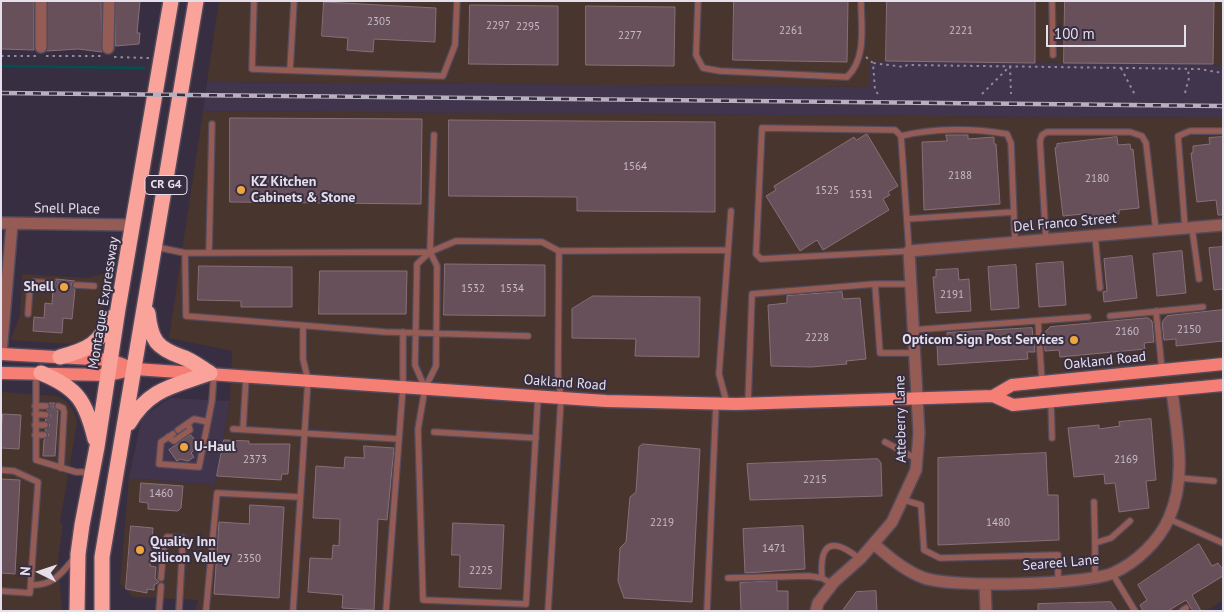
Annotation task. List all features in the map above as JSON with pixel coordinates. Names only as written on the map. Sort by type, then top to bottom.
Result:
[{"type":"highway","name":"Montague Expressway","points":[[77,611],[78,554],[132,225],[172,1]]},
{"type":"highway","name":"CR G4","points":[[102,611],[102,557],[147,301],[196,1]]},
{"type":"highway","points":[[147,301],[150,330],[162,349],[183,357],[212,373]]},
{"type":"highway","points":[[60,357],[94,345],[102,337],[118,309]]},
{"type":"highway","points":[[38,373],[75,393],[83,402],[88,413],[97,447]]},
{"type":"highway","points":[[125,431],[145,400],[159,392],[212,373]]},
{"type":"main road","points":[[1,354],[60,357],[110,367]]},
{"type":"main road","name":"Oakland Road","points":[[110,367],[561,398],[748,404],[917,400],[993,396],[1012,385],[1223,364]]},
{"type":"main road","points":[[1,373],[38,373],[110,367]]},
{"type":"main road","name":"Oakland Road","points":[[993,396],[1013,405],[1223,385]]},
{"type":"street","points":[[41,1],[41,47]]},
{"type":"street","points":[[108,54],[109,1]]},
{"type":"street","points":[[1,354],[6,224]]},
{"type":"street","name":"Snell Place","points":[[6,224],[132,225]]},
{"type":"street","name":"Del Franco Street","points":[[909,251],[1223,225]]},
{"type":"street","name":"Atteberry Lane","points":[[816,611],[818,603],[832,584],[860,559],[892,522],[904,500],[916,470],[917,400],[909,251]]},
{"type":"street","name":"Seareel Lane","points":[[874,544],[893,561],[923,578],[953,583],[985,584],[1058,580],[1095,577],[1112,573],[1144,551],[1169,519],[1180,478],[1172,391]]},
{"type":"street","points":[[985,584],[986,611]]},
{"type":"lane","points":[[254,1],[252,69],[443,76],[454,45],[457,1]]},
{"type":"lane","points":[[290,70],[294,1]]},
{"type":"lane","points":[[698,1],[696,55],[703,68],[720,71],[847,77],[853,72],[861,52],[861,1]]},
{"type":"lane","points":[[1052,1],[1052,55]]},
{"type":"lane","points":[[209,253],[212,124]]},
{"type":"lane","points":[[762,128],[895,130],[900,136],[909,251],[766,260],[756,254],[762,128]]},
{"type":"lane","points":[[900,136],[946,131],[985,130],[1007,134],[1010,143],[1015,242]]},
{"type":"lane","points":[[1199,279],[1189,228],[1178,136],[1190,131],[1223,131]]},
{"type":"lane","points":[[1046,240],[1040,141],[1042,135],[1047,132],[1130,132],[1142,136],[1146,143],[1156,231]]},
{"type":"lane","points":[[434,135],[430,252],[437,266],[436,366],[425,388],[418,429],[424,600],[526,604],[538,396]]},
{"type":"lane","points":[[707,611],[722,404],[719,374],[731,211]]},
{"type":"lane","points":[[907,219],[1014,212]]},
{"type":"lane","points":[[1095,236],[1100,288]]},
{"type":"lane","points":[[425,388],[415,365],[417,264],[430,252],[456,241],[542,242],[559,251],[728,250]]},
{"type":"lane","points":[[156,247],[186,253],[430,252]]},
{"type":"lane","points":[[548,611],[561,398],[558,374],[559,251]]},
{"type":"lane","points":[[186,253],[186,316],[416,333],[528,336]]},
{"type":"lane","points":[[28,314],[30,286],[34,282],[53,283]]},
{"type":"lane","points":[[748,404],[752,294],[875,284],[911,284]]},
{"type":"lane","points":[[875,284],[880,353],[914,353]]},
{"type":"lane","points":[[76,285],[94,286]]},
{"type":"lane","points":[[1110,316],[1204,307]]},
{"type":"lane","points":[[1156,311],[1162,370]]},
{"type":"lane","points":[[912,330],[1088,317]]},
{"type":"lane","points":[[1038,321],[1042,382]]},
{"type":"lane","points":[[293,611],[308,380],[304,358],[303,326]]},
{"type":"lane","points":[[386,611],[403,386],[403,332]]},
{"type":"lane","points":[[38,373],[35,406],[36,460],[76,472],[92,472]]},
{"type":"lane","points":[[188,423],[190,430],[174,441],[170,436],[161,442],[159,464],[199,467],[208,422],[212,373]]},
{"type":"lane","points":[[243,429],[246,376]]},
{"type":"lane","points":[[1051,402],[1052,438]]},
{"type":"lane","points":[[35,406],[46,406]]},
{"type":"lane","points":[[58,406],[63,408],[59,448],[61,468]]},
{"type":"lane","points":[[35,414],[46,415]]},
{"type":"lane","points":[[178,430],[194,419],[208,422]]},
{"type":"lane","points":[[35,425],[45,425]]},
{"type":"lane","points":[[233,429],[399,439]]},
{"type":"lane","points":[[434,432],[536,438]]},
{"type":"lane","points":[[35,435],[44,436]]},
{"type":"lane","points":[[885,442],[917,459]]},
{"type":"lane","points":[[35,447],[44,447]]},
{"type":"lane","points":[[1,470],[14,470],[38,482],[30,593],[1,591]]},
{"type":"lane","points":[[1180,478],[1214,481]]},
{"type":"lane","points":[[206,611],[216,494],[300,497]]},
{"type":"lane","points":[[904,500],[921,505],[924,550],[932,555],[940,558],[1058,555],[1058,580]]},
{"type":"lane","points":[[1094,502],[1095,577]]},
{"type":"lane","points":[[1169,519],[1223,543]]},
{"type":"lane","points":[[1095,543],[1106,540],[1130,521]]},
{"type":"lane","points":[[161,578],[164,543],[167,537],[183,538],[179,611]]},
{"type":"lane","points":[[822,578],[821,564],[824,551],[830,546],[840,545],[860,559]]},
{"type":"lane","points":[[31,585],[41,586],[51,583],[78,554]]},
{"type":"lane","points":[[1112,573],[1135,611]]},
{"type":"lane","points":[[728,578],[809,576],[822,578],[832,584]]},
{"type":"lane","points":[[160,586],[160,611]]},
{"type":"path","points":[[1,56],[108,54],[162,59]]},
{"type":"path","points":[[878,94],[875,90],[873,63],[904,68],[907,65],[1010,66],[1188,69],[1223,73]]},
{"type":"path","points":[[1010,66],[1011,94]]},
{"type":"path","points":[[982,94],[1010,66]]},
{"type":"path","points":[[1121,68],[1135,95]]},
{"type":"path","points":[[1185,93],[1189,78],[1188,69]]},
{"type":"shaded area","points":[[219,1],[1223,1],[1223,67],[1213,64],[871,61],[870,87],[207,82]]},
{"type":"shaded area","points":[[870,61],[1213,64],[1223,67],[1223,118],[203,111],[207,82],[870,87]]},
{"type":"shaded area","points":[[203,111],[1223,118],[1223,600],[1206,611],[195,611],[198,600],[133,597],[120,583],[129,478],[215,485],[230,401],[232,351],[169,338]]},
{"type":"shaded area","points":[[112,271],[100,323],[92,336],[84,341],[71,344],[10,340],[20,316],[22,274],[88,278]]},
{"type":"shaded area","points":[[1,392],[57,396],[66,401],[74,412],[77,423],[60,522],[63,525],[58,560],[62,611],[1,611]]},
{"type":"shaded area","points":[[170,398],[230,401],[215,485],[129,478],[142,417]]},
{"type":"building","points":[[1,1],[34,1],[34,50],[1,49]]},
{"type":"building","points":[[48,1],[101,1],[102,52],[78,49],[47,51]]},
{"type":"building","points":[[116,1],[140,1],[137,33],[140,33],[139,44],[116,46]]},
{"type":"building","points":[[734,1],[848,1],[847,62],[733,60]]},
{"type":"building","points":[[887,1],[1035,1],[1035,63],[886,61]]},
{"type":"building","points":[[1065,1],[1214,1],[1213,64],[1064,63]]},
{"type":"building","points":[[324,2],[436,8],[435,42],[374,39],[373,52],[347,50],[348,38],[322,36]]},
{"type":"building","points":[[470,5],[558,6],[558,65],[469,64]]},
{"type":"building","points":[[586,6],[675,7],[674,66],[586,65]]},
{"type":"building","points":[[230,118],[422,119],[421,204],[230,202]]},
{"type":"building","points":[[449,120],[715,122],[715,212],[577,211],[577,197],[449,196]]},
{"type":"building","points":[[867,134],[898,186],[888,192],[890,195],[883,199],[889,210],[823,250],[817,240],[800,251],[766,196],[776,190],[774,186],[854,137],[856,140]]},
{"type":"building","points":[[946,135],[968,135],[968,139],[994,137],[1000,204],[924,210],[922,142],[947,141]]},
{"type":"building","points":[[1117,137],[1118,145],[1130,144],[1131,150],[1133,149],[1139,208],[1119,210],[1119,214],[1083,218],[1083,214],[1063,216],[1055,148],[1057,144]]},
{"type":"building","points":[[1223,137],[1223,215],[1218,215],[1216,200],[1197,202],[1191,153],[1193,153],[1193,146],[1210,144],[1209,138]]},
{"type":"building","points":[[1223,247],[1223,289],[1214,290],[1209,248]]},
{"type":"building","points":[[1182,251],[1186,293],[1157,296],[1153,254]]},
{"type":"building","points":[[1132,256],[1137,298],[1104,302],[1103,292],[1107,291],[1104,259]]},
{"type":"building","points":[[1063,262],[1066,305],[1039,307],[1036,264]]},
{"type":"building","points":[[445,264],[545,265],[545,316],[444,315]]},
{"type":"building","points":[[1016,265],[1019,308],[991,310],[988,267]]},
{"type":"building","points":[[199,266],[292,267],[292,307],[241,307],[241,301],[198,300]]},
{"type":"building","points":[[958,269],[959,280],[969,279],[971,311],[936,313],[933,277],[936,277],[936,270]]},
{"type":"building","points":[[320,271],[407,271],[406,314],[319,314]]},
{"type":"building","name":"Shell","points":[[56,279],[75,281],[71,284],[75,290],[72,319],[63,318],[62,333],[33,331],[34,317],[44,318],[45,303],[52,304],[53,288],[58,284]]},
{"type":"building","points":[[842,292],[843,299],[860,298],[866,359],[846,361],[847,364],[811,367],[771,366],[768,305],[787,303],[787,296]]},
{"type":"building","points":[[593,296],[700,297],[699,357],[635,356],[636,339],[572,338],[572,309]]},
{"type":"building","points":[[1223,310],[1223,341],[1176,346],[1176,339],[1164,340],[1162,322],[1167,316]]},
{"type":"building","points":[[1148,318],[1152,321],[1154,342],[1144,343],[1145,349],[1060,357],[1059,350],[1045,351],[1044,333],[1050,327]]},
{"type":"building","points":[[1032,328],[1035,352],[1027,352],[1028,359],[938,365],[937,344],[948,344],[947,333]]},
{"type":"building","points":[[49,403],[55,403],[53,407],[58,411],[55,456],[43,456],[44,440],[49,435],[45,430],[50,425],[45,420],[51,416],[47,410],[51,406]]},
{"type":"building","points":[[3,414],[21,415],[19,449],[1,448]]},
{"type":"building","points":[[1151,419],[1156,480],[1146,481],[1149,508],[1119,512],[1115,483],[1105,484],[1104,474],[1074,477],[1068,428],[1099,425],[1099,429],[1120,426],[1119,422]]},
{"type":"building","name":"U-Haul","points":[[191,435],[199,445],[191,453],[194,457],[188,461],[180,459],[177,461],[169,450]]},
{"type":"building","points":[[224,440],[249,441],[249,444],[290,444],[288,474],[282,474],[281,480],[217,476]]},
{"type":"building","points":[[643,444],[700,449],[692,602],[624,598],[618,581],[620,548],[626,542],[630,497],[636,492],[639,447]]},
{"type":"building","points":[[364,446],[394,448],[387,520],[378,519],[374,610],[342,608],[343,595],[308,592],[310,558],[332,559],[333,545],[339,546],[340,519],[313,518],[316,466],[344,468],[345,457],[364,458]]},
{"type":"building","points":[[1046,453],[1048,495],[1058,495],[1059,540],[938,545],[938,458]]},
{"type":"building","points":[[878,459],[881,463],[882,496],[750,500],[747,464]]},
{"type":"building","points":[[1,479],[20,480],[15,574],[1,573]]},
{"type":"building","points":[[141,483],[183,486],[181,508],[178,511],[148,509],[148,503],[140,502]]},
{"type":"building","points":[[250,505],[284,507],[279,598],[214,594],[219,522],[249,524]]},
{"type":"building","points":[[453,523],[504,525],[501,589],[459,587],[460,555],[452,555]]},
{"type":"building","name":"Quality Inn Silicon Valley","points":[[131,526],[153,528],[150,566],[156,567],[155,578],[159,582],[154,585],[154,590],[147,589],[147,593],[126,589]]},
{"type":"building","points":[[803,526],[805,569],[745,573],[743,529]]},
{"type":"building","points":[[1199,544],[1212,566],[1218,563],[1223,570],[1223,576],[1192,595],[1201,611],[1193,611],[1186,600],[1168,611],[1143,611],[1140,605],[1147,600],[1138,585]]},
{"type":"building","points":[[777,581],[777,591],[788,591],[788,611],[741,611],[740,583]]},
{"type":"building","points":[[876,591],[877,611],[842,611],[856,592]]},
{"type":"building","points":[[1111,602],[1117,611],[1038,611],[1038,604]]},
{"type":"waterway","points":[[1,66],[144,68]]},
{"type":"railway","points":[[1,93],[1223,106]]},
{"type":"place","name":"KZ Kitchen Cabinets & Stone","points":[[241,190]]},
{"type":"place","name":"Shell","points":[[64,287]]},
{"type":"place","name":"Opticom Sign Post Services","points":[[1074,340]]},
{"type":"place","name":"U-Haul","points":[[184,447]]},
{"type":"place","name":"Quality Inn Silicon Valley","points":[[140,550]]}]
